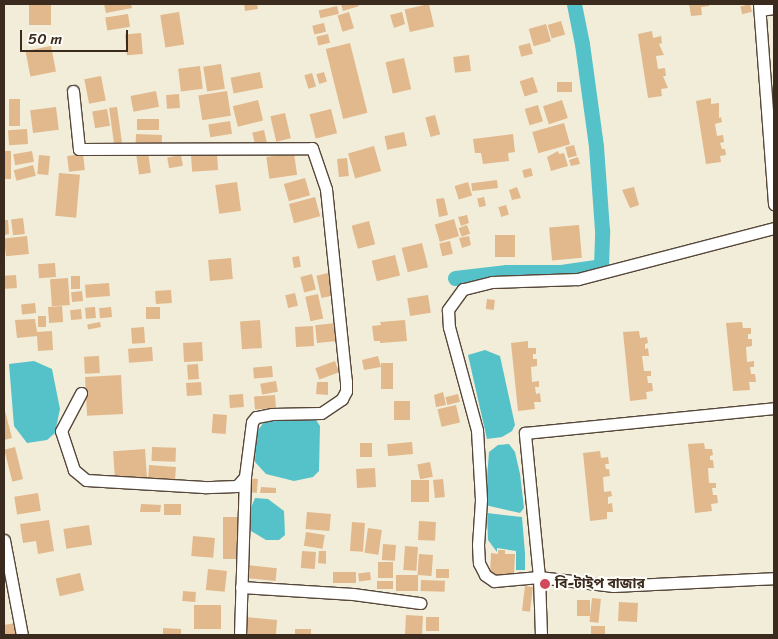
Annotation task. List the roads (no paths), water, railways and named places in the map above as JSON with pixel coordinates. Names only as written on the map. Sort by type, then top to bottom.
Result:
[{"type":"street","points":[[774,8],[760,7],[774,204]]},
{"type":"street","points":[[73,91],[79,149],[312,148],[326,189],[346,391],[342,399],[321,413],[272,414],[256,417],[252,422],[245,477],[240,635]]},
{"type":"street","points":[[774,228],[578,279],[492,282],[463,289],[448,310],[449,327],[477,430],[481,500],[478,545],[479,564],[485,575],[494,581],[539,577],[613,586],[774,578]]},
{"type":"street","points":[[81,393],[61,431],[74,470],[86,480],[212,487],[237,486],[245,477]]},
{"type":"street","points":[[541,635],[539,577],[526,433],[774,408]]},
{"type":"street","points":[[4,540],[22,635]]},
{"type":"street","points":[[241,587],[353,594],[420,603]]},
{"type":"water","points":[[485,350],[500,356],[515,425],[512,431],[502,437],[487,439],[468,355]]},
{"type":"water","points":[[34,361],[52,369],[60,409],[55,433],[47,440],[27,443],[14,426],[9,364]]},
{"type":"water","points":[[316,420],[320,426],[319,471],[313,477],[294,481],[266,474],[255,462],[256,433],[264,422]]},
{"type":"water","points":[[509,444],[515,452],[520,474],[524,508],[520,513],[485,505],[489,452],[498,445]]},
{"type":"water","points":[[255,498],[268,499],[284,511],[285,535],[279,540],[266,540],[251,531],[250,510]]},
{"type":"water","points":[[487,513],[522,517],[525,570],[516,570],[516,551],[497,548],[497,552],[488,540]]},
{"type":"waterway","points":[[455,278],[507,272],[561,272],[601,266],[602,230],[596,146],[582,44],[574,4]]},
{"type":"place","name":"বি-টাইপ বাজার","points":[[545,584]]}]
